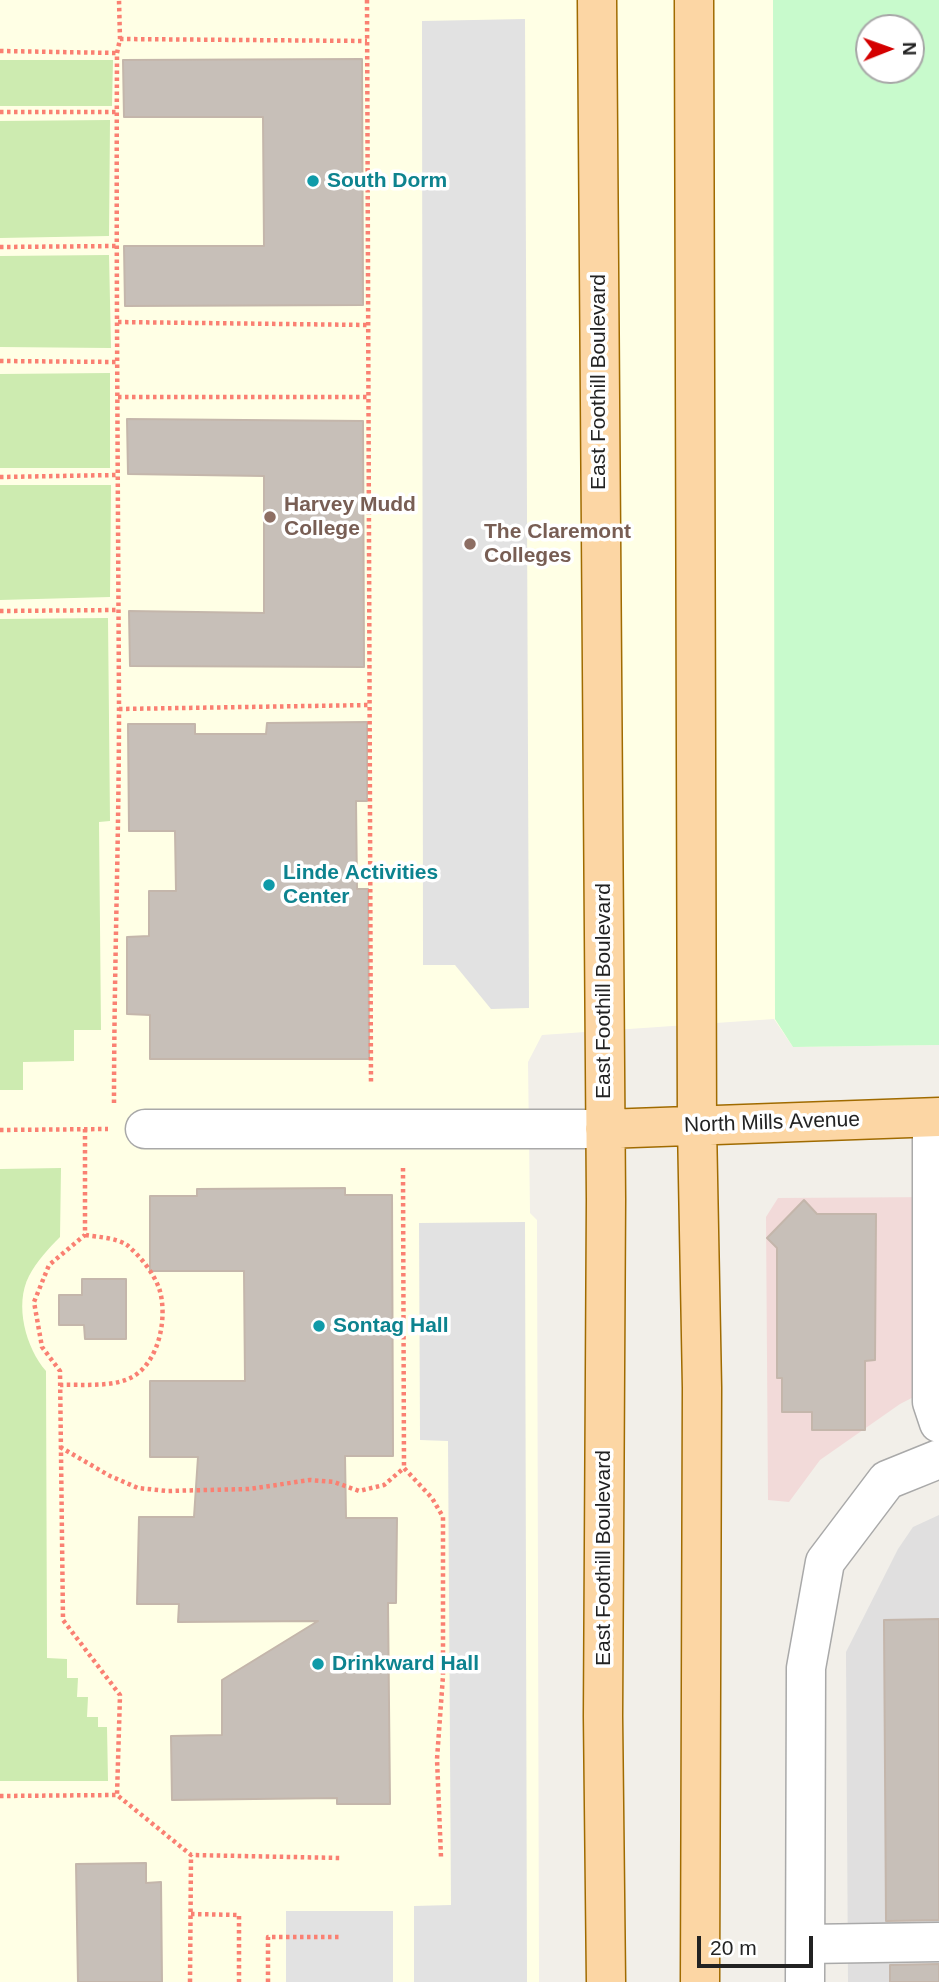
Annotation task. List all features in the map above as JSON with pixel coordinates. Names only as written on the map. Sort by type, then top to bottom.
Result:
[{"type":"main road","name":"East Foothill Boulevard","points":[[597,0],[605,1129],[603,1716],[606,1982]]},
{"type":"main road","points":[[694,0],[697,1125],[702,1388],[700,1982]]},
{"type":"main road","name":"North Mills Avenue","points":[[605,1129],[936,1117]]},
{"type":"street","points":[[936,1117],[932,1402],[939,1423]]},
{"type":"street","points":[[130,1129],[605,1129]]},
{"type":"street","points":[[805,1982],[806,1668],[825,1562],[887,1480],[939,1459]]},
{"type":"street","points":[[806,1944],[939,1942]]},
{"type":"path","points":[[0,1130],[130,1129],[116,475],[119,0]]},
{"type":"path","points":[[367,0],[371,1085]]},
{"type":"path","points":[[120,39],[367,41]]},
{"type":"path","points":[[0,51],[117,53]]},
{"type":"path","points":[[0,111],[117,112]]},
{"type":"path","points":[[0,247],[118,246]]},
{"type":"path","points":[[118,323],[368,325]]},
{"type":"path","points":[[0,360],[117,362]]},
{"type":"path","points":[[118,397],[369,397]]},
{"type":"path","points":[[0,477],[116,475]]},
{"type":"path","points":[[0,611],[118,610]]},
{"type":"path","points":[[119,709],[370,705]]},
{"type":"path","points":[[85,1129],[85,1235]]},
{"type":"path","points":[[403,1165],[404,1468],[432,1498],[443,1517],[443,1676],[437,1759],[440,1857]]},
{"type":"path","points":[[60,1385],[109,1383],[135,1376],[151,1358],[159,1339],[162,1313],[159,1288],[144,1262],[124,1243],[85,1235]]},
{"type":"path","points":[[85,1235],[49,1265],[34,1302],[42,1347],[60,1371],[62,1620],[120,1695],[117,1795]]},
{"type":"path","points":[[60,1447],[138,1488],[167,1490],[249,1489],[310,1480],[334,1482],[359,1492],[384,1485],[404,1468]]},
{"type":"path","points":[[0,1796],[117,1795],[191,1855],[341,1858]]},
{"type":"path","points":[[190,1982],[191,1855]]},
{"type":"path","points":[[191,1913],[239,1915],[239,1982]]},
{"type":"path","points":[[268,1982],[268,1937],[342,1937]]},
{"type":"shaded area","name":"The Claremont Colleges","points":[[0,0],[939,0],[939,1045],[793,1047],[774,1019],[542,1035],[528,1062],[530,1213],[537,1220],[539,1982],[0,1982]]},
{"type":"shaded area","points":[[525,19],[529,1008],[491,1009],[455,965],[423,965],[422,21]]},
{"type":"shaded area","points":[[939,1197],[939,1384],[900,1404],[820,1460],[789,1502],[768,1500],[766,1217],[778,1198]]},
{"type":"shaded area","points":[[525,1222],[527,1982],[414,1982],[414,1906],[451,1905],[448,1441],[420,1440],[419,1223]]},
{"type":"shaded area","points":[[939,1515],[939,1982],[848,1982],[846,1652],[898,1549],[913,1527]]},
{"type":"shaded area","points":[[286,1911],[393,1911],[393,1982],[286,1982]]},
{"type":"green space","points":[[773,0],[939,0],[939,1045],[793,1047],[775,1019]]},
{"type":"green space","points":[[0,60],[113,60],[112,106],[0,106]]},
{"type":"green space","points":[[110,120],[109,236],[0,238],[0,121]]},
{"type":"green space","points":[[109,255],[111,348],[0,347],[0,256]]},
{"type":"green space","points":[[110,373],[110,468],[0,468],[0,374]]},
{"type":"green space","points":[[0,485],[111,485],[110,597],[0,600]]},
{"type":"green space","points":[[108,618],[110,821],[99,822],[101,1030],[74,1030],[74,1061],[23,1062],[23,1090],[0,1090],[0,619]]},
{"type":"green space","points":[[61,1168],[60,1237],[43,1255],[29,1276],[23,1300],[24,1326],[33,1351],[46,1371],[47,1658],[67,1659],[67,1678],[78,1678],[77,1697],[88,1697],[87,1717],[98,1717],[98,1727],[107,1727],[108,1781],[0,1781],[0,1169]]},
{"type":"building","name":"South Dorm","points":[[362,59],[363,305],[125,306],[124,246],[264,246],[263,117],[124,117],[123,60]]},
{"type":"building","points":[[127,419],[363,421],[364,667],[130,666],[129,611],[264,613],[264,476],[128,474]]},
{"type":"building","name":"Linde Activities Center","points":[[367,722],[367,801],[356,801],[357,889],[368,889],[369,1059],[150,1059],[150,1015],[127,1014],[127,937],[149,936],[149,891],[176,891],[175,831],[129,831],[128,724],[195,724],[195,734],[266,734],[267,723]]},
{"type":"building","points":[[345,1188],[345,1195],[392,1195],[393,1456],[345,1456],[346,1518],[397,1518],[396,1603],[388,1603],[390,1804],[337,1804],[337,1798],[172,1800],[171,1736],[222,1735],[222,1680],[318,1621],[178,1622],[179,1604],[137,1604],[139,1517],[194,1517],[198,1457],[150,1457],[150,1381],[245,1381],[244,1271],[150,1271],[150,1196],[197,1196],[197,1189]]},
{"type":"building","points":[[804,1200],[817,1214],[876,1214],[875,1360],[865,1361],[865,1430],[812,1430],[812,1412],[782,1412],[782,1378],[777,1378],[777,1248],[767,1238]]},
{"type":"building","points":[[82,1279],[126,1279],[126,1339],[85,1339],[84,1325],[59,1325],[59,1295],[82,1295]]},
{"type":"building","points":[[939,1619],[939,1920],[886,1921],[884,1620]]},
{"type":"building","points":[[146,1863],[146,1883],[161,1882],[162,1982],[78,1982],[76,1864]]},
{"type":"building","points":[[939,1964],[939,1982],[890,1982],[890,1965]]},
{"type":"place","name":"South Dorm","points":[[313,181]]},
{"type":"place","name":"Harvey Mudd College","points":[[270,517]]},
{"type":"place","name":"The Claremont Colleges","points":[[470,544]]},
{"type":"place","name":"Linde Activities Center","points":[[269,885]]},
{"type":"place","name":"Sontag Hall","points":[[319,1326]]},
{"type":"place","name":"Drinkward Hall","points":[[318,1664]]}]
